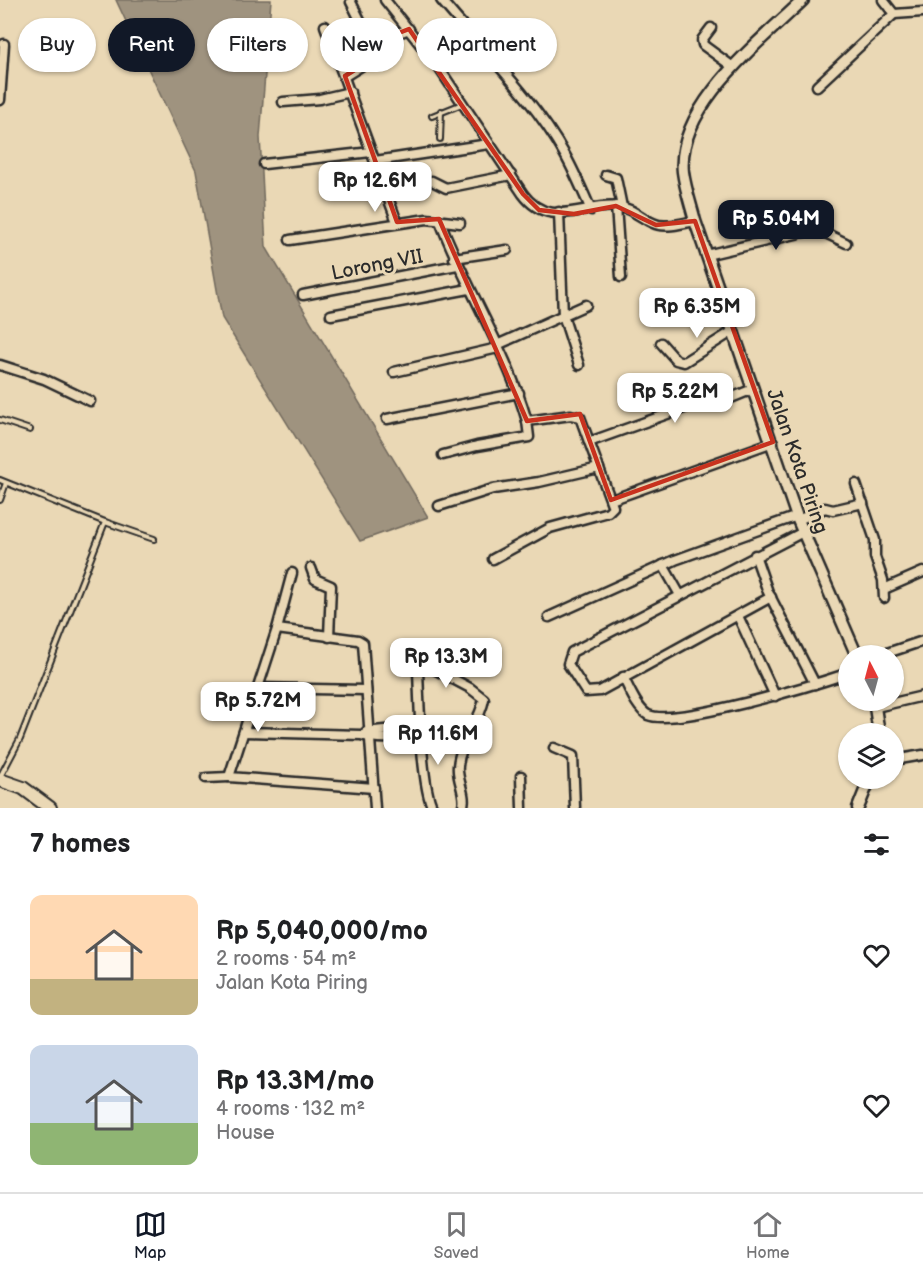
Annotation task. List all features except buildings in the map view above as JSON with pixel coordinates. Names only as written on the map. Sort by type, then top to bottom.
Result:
[{"type":"main road","points":[[0,778],[22,788],[50,808]]},
{"type":"street","points":[[385,0],[409,29],[463,104],[529,202],[540,210],[574,214],[619,207],[656,225],[695,221]]},
{"type":"street","points":[[441,0],[458,18]]},
{"type":"street","name":"Jalan Kota Piring","points":[[803,0],[733,67],[711,93],[685,148],[683,172],[706,255],[773,442],[797,518],[852,645]]},
{"type":"street","points":[[883,0],[894,14]]},
{"type":"street","points":[[351,2],[359,18]]},
{"type":"street","points":[[817,86],[894,14],[923,12]]},
{"type":"street","points":[[711,28],[702,40],[703,45],[733,67]]},
{"type":"street","points":[[345,76],[369,61],[381,40],[409,29]]},
{"type":"street","points":[[0,100],[4,44]]},
{"type":"street","points":[[343,72],[397,222]]},
{"type":"street","points":[[504,72],[565,155],[591,210]]},
{"type":"street","points":[[283,102],[320,99],[350,92]]},
{"type":"street","points":[[375,161],[489,144]]},
{"type":"street","points":[[264,164],[371,152]]},
{"type":"street","points":[[432,181],[446,188],[511,175]]},
{"type":"street","points":[[606,175],[616,178],[621,277]]},
{"type":"street","points":[[559,212],[563,315],[579,365]]},
{"type":"street","points":[[290,240],[397,222],[427,219],[460,223]]},
{"type":"street","points":[[440,221],[468,289],[498,346],[519,393],[530,437],[477,446],[443,456]]},
{"type":"street","points":[[706,255],[817,229],[846,243]]},
{"type":"street","name":"Lorong VII","points":[[303,295],[507,250]]},
{"type":"street","points":[[331,315],[468,289]]},
{"type":"street","points":[[394,372],[498,346],[586,305]]},
{"type":"street","points":[[661,343],[676,360],[684,362],[734,331]]},
{"type":"street","points":[[0,365],[44,379],[90,401]]},
{"type":"street","points":[[589,442],[704,401],[726,400],[753,389]]},
{"type":"street","points":[[387,419],[519,393]]},
{"type":"street","points":[[493,559],[550,528],[608,512],[613,507],[579,416],[527,421]]},
{"type":"street","points":[[611,500],[773,442]]},
{"type":"street","points":[[439,506],[493,489],[539,482],[599,468]]},
{"type":"street","points":[[856,484],[875,540],[875,557],[884,593],[923,572]]},
{"type":"street","points":[[549,617],[663,565],[825,508],[833,510],[863,503]]},
{"type":"street","points":[[771,597],[600,691],[586,692],[568,664],[572,652],[803,532]]},
{"type":"street","points":[[755,555],[771,597],[815,684]]},
{"type":"street","points":[[663,565],[680,595]]},
{"type":"street","points":[[311,568],[315,579],[331,586],[329,637]]},
{"type":"street","points":[[229,777],[277,629],[292,573]]},
{"type":"street","points":[[738,616],[775,696]]},
{"type":"street","points":[[277,629],[358,640],[363,643],[367,734],[375,808]]},
{"type":"street","points":[[904,647],[923,641]]},
{"type":"street","points":[[433,808],[429,797],[421,730],[418,669],[422,662],[483,696],[483,703],[463,745],[457,769],[464,803],[462,808]]},
{"type":"street","points":[[623,677],[642,710],[652,716],[684,714],[775,696],[838,677]]},
{"type":"street","points":[[258,688],[366,690]]},
{"type":"street","points":[[904,699],[923,696]]},
{"type":"street","points":[[244,732],[367,734],[432,729],[463,745]]},
{"type":"street","points":[[554,748],[573,756],[575,808]]},
{"type":"street","points":[[904,758],[923,755]]},
{"type":"street","points":[[521,776],[522,808]]},
{"type":"street","points":[[206,778],[229,777],[374,788]]},
{"type":"street","points":[[858,808],[866,789]]},
{"type":"lane","points":[[432,116],[463,104]]},
{"type":"lane","points":[[440,139],[441,111]]},
{"type":"lane","points":[[0,420],[30,430]]},
{"type":"lane","points":[[0,480],[105,522],[154,538]]},
{"type":"lane","points":[[0,500],[6,483]]},
{"type":"lane","points":[[0,778],[20,739],[105,522]]},
{"type":"highlighted area","points":[[409,29],[523,194],[539,210],[574,214],[616,206],[656,225],[695,221],[773,442],[611,500],[580,414],[527,421],[439,219],[397,222],[345,76],[369,61],[381,40]]},
{"type":"shaded area","points":[[116,0],[271,0],[270,18],[207,18],[207,72],[265,72],[260,137],[266,247],[428,517],[360,541],[222,318],[196,171],[150,72],[195,72],[195,18],[124,18]]}]
